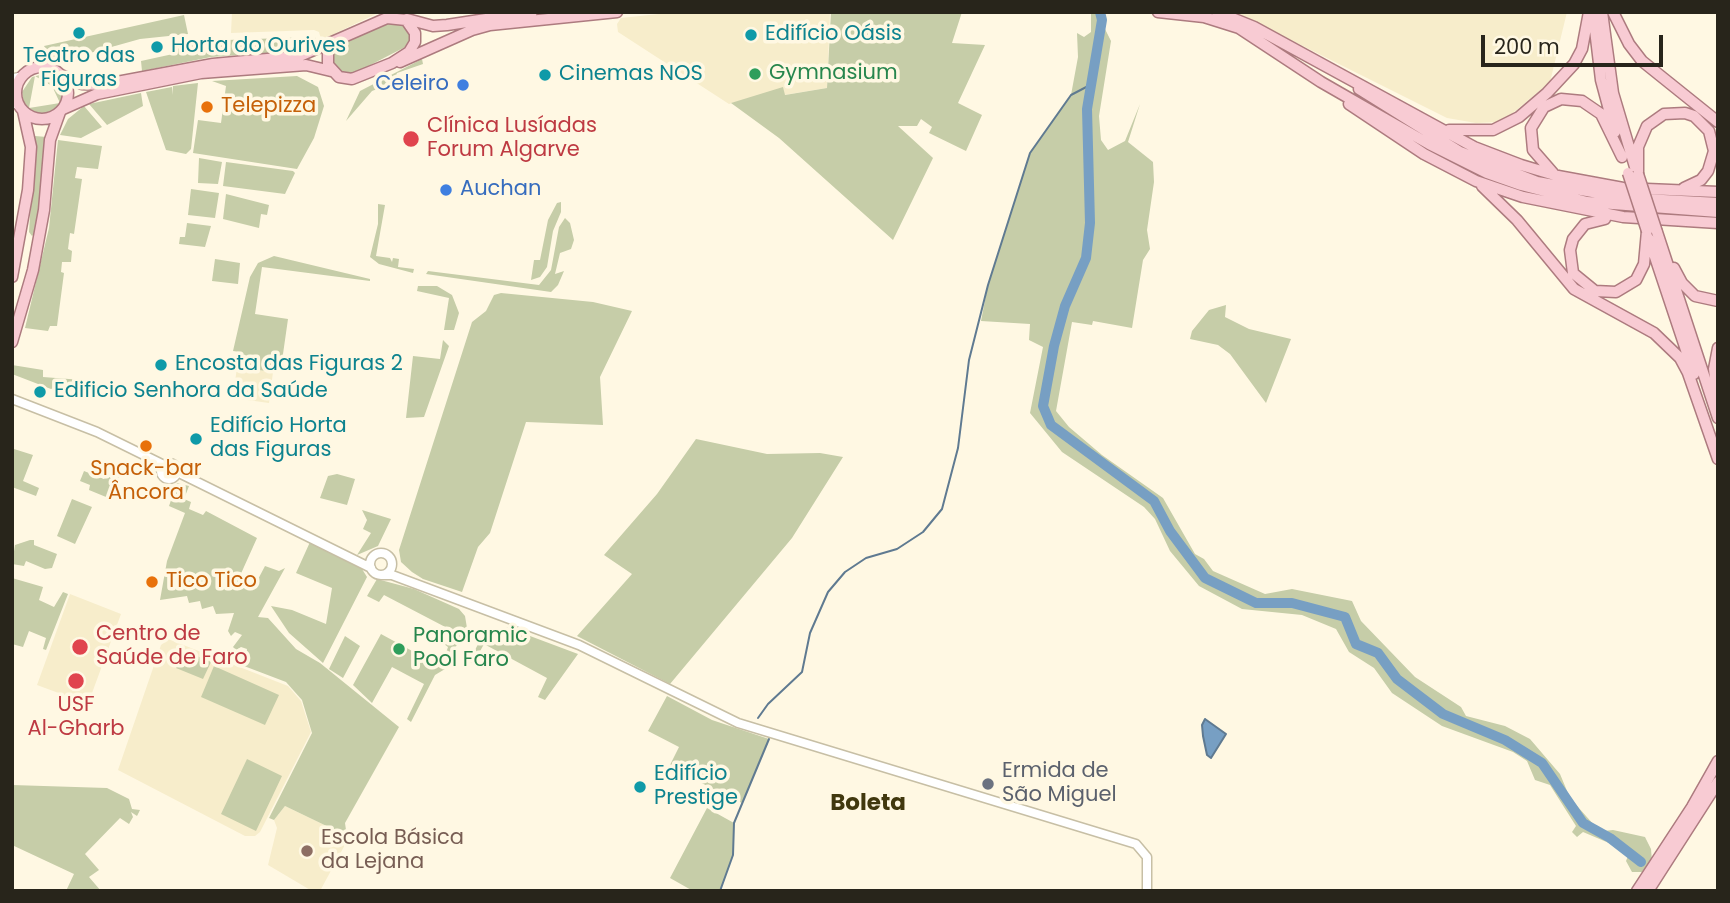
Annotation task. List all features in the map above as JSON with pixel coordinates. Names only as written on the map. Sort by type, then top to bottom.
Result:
[{"type":"main road","points":[[12,277],[28,190],[30,134],[18,105],[17,78],[40,67],[82,84],[101,85],[226,62],[300,56],[368,25],[400,17],[433,26],[532,12]]},
{"type":"main road","points":[[18,105],[37,119],[46,120],[97,94],[201,73],[306,65],[352,79],[392,63],[416,58],[472,30],[490,25],[617,12]]},
{"type":"main road","points":[[1158,12],[1204,17],[1239,28],[1321,82],[1402,141],[1476,181],[1544,203],[1633,219]]},
{"type":"main road","points":[[1217,12],[1254,27],[1497,157],[1568,178],[1655,190],[1718,192]]},
{"type":"main road","points":[[1446,130],[1493,130],[1519,117],[1564,78],[1574,64],[1582,49],[1591,12]]},
{"type":"main road","points":[[1591,12],[1601,79],[1622,157]]},
{"type":"main road","points":[[1602,12],[1613,93],[1710,431]]},
{"type":"main road","points":[[1613,12],[1629,44],[1642,61],[1718,122]]},
{"type":"main road","points":[[392,63],[408,52],[415,42],[413,28],[400,17]]},
{"type":"main road","points":[[329,44],[327,58],[331,71]]},
{"type":"main road","points":[[1335,72],[1386,108],[1460,152],[1537,182],[1626,198],[1718,203]]},
{"type":"main road","points":[[12,342],[22,315],[41,230],[50,140],[68,89],[61,75]]},
{"type":"main road","points":[[1321,82],[1459,160],[1521,185],[1552,194],[1615,205],[1718,212]]},
{"type":"main road","points":[[1568,178],[1544,167],[1533,150],[1530,139],[1536,116],[1551,102],[1571,99],[1601,114],[1622,157],[1652,232],[1718,418]]},
{"type":"main road","points":[[1637,174],[1641,136],[1656,118],[1675,112],[1694,116],[1703,123],[1709,131],[1714,151],[1708,171],[1692,185],[1655,190]]},
{"type":"main road","points":[[1476,181],[1507,208],[1574,289],[1647,328],[1668,346],[1688,373],[1716,445],[1718,459]]},
{"type":"main road","points":[[28,190],[32,202],[27,236],[34,240],[41,230]]},
{"type":"main road","points":[[1652,232],[1644,264],[1629,286],[1616,292],[1603,292],[1583,284],[1570,265],[1573,239],[1591,221],[1633,219],[1718,224]]},
{"type":"main road","points":[[1652,232],[1682,283],[1695,296],[1718,301]]},
{"type":"main road","points":[[16,261],[25,247],[31,249],[19,306],[22,315]]},
{"type":"main road","points":[[1718,348],[1714,369],[1718,402]]},
{"type":"main road","points":[[1637,891],[1692,807],[1718,761]]},
{"type":"main road","points":[[1648,891],[1718,782]]},
{"type":"street","points":[[12,399],[97,432],[164,465],[174,465],[177,472],[352,557],[383,575],[392,575],[579,645],[738,723],[1136,845],[1147,857],[1147,891]]},
{"type":"street","points":[[164,465],[161,471],[164,478],[172,478],[177,472]]},
{"type":"street","points":[[352,557],[386,554],[396,569],[425,588]]},
{"type":"street","points":[[371,568],[375,555]]},
{"type":"street","points":[[383,575],[391,570],[392,561]]},
{"type":"shaded area","points":[[232,12],[380,12],[336,33],[322,43],[319,32],[314,30],[231,33]]},
{"type":"shaded area","points":[[678,12],[830,12],[827,88],[784,95],[783,88],[729,104],[618,32],[617,24],[621,18]]},
{"type":"shaded area","points":[[1235,12],[1567,12],[1550,82],[1508,117],[1498,122],[1476,123],[1447,118]]},
{"type":"shaded area","points":[[237,367],[273,372],[269,403],[233,398]]},
{"type":"shaded area","name":"Centro de Saúde de Faro","points":[[70,594],[121,614],[88,704],[37,685]]},
{"type":"shaded area","points":[[168,639],[288,686],[301,701],[311,732],[260,832],[255,836],[245,836],[118,770],[161,645]]},
{"type":"shaded area","name":"Escola Básica da Lejana","points":[[285,806],[339,832],[347,841],[320,891],[312,891],[268,865],[277,828],[274,820]]},
{"type":"green space","points":[[831,12],[962,12],[952,43],[985,45],[958,103],[982,115],[966,151],[929,133],[932,127],[921,119],[917,126],[898,126],[933,158],[893,240],[779,138],[731,103],[783,87],[785,95],[827,88]]},
{"type":"green space","points":[[1091,12],[1105,14],[1105,29],[1111,41],[1099,116],[1101,140],[1108,150],[1125,141],[1140,104],[1128,142],[1153,162],[1154,182],[1147,230],[1150,249],[1143,260],[1132,328],[1093,321],[1092,325],[1072,322],[1056,411],[1069,427],[1102,455],[1163,498],[1195,554],[1204,559],[1213,571],[1265,594],[1292,589],[1352,601],[1361,621],[1415,677],[1461,707],[1466,716],[1505,726],[1530,739],[1560,774],[1570,798],[1594,825],[1604,831],[1613,830],[1645,837],[1651,849],[1652,861],[1642,872],[1632,872],[1626,861],[1628,856],[1616,846],[1583,832],[1577,837],[1572,832],[1576,826],[1550,785],[1535,780],[1527,761],[1513,752],[1442,726],[1392,693],[1374,668],[1349,652],[1336,629],[1302,615],[1242,609],[1199,586],[1170,551],[1155,519],[1144,507],[1062,452],[1030,413],[1043,347],[1029,340],[1030,324],[981,321],[988,285],[1030,153],[1071,95],[1078,57],[1077,33],[1084,37],[1091,32]]},
{"type":"green space","points":[[184,15],[188,34],[140,39],[58,62],[51,58],[44,46]]},
{"type":"green space","points":[[386,21],[402,22],[410,32],[409,45],[353,74],[341,73],[331,62],[332,52],[339,43]]},
{"type":"green space","points":[[316,38],[315,45],[292,51],[211,57],[142,71],[141,61],[173,54],[172,42]]},
{"type":"green space","points":[[422,59],[423,64],[397,73],[393,83],[372,91],[346,121],[360,91]]},
{"type":"green space","points":[[44,74],[60,83],[63,100],[51,114],[38,115],[29,108],[60,103],[52,86],[35,76]]},
{"type":"green space","points":[[35,76],[29,108],[24,104],[22,92]]},
{"type":"green space","points":[[297,76],[318,87],[324,106],[314,138],[297,169],[193,153],[198,120],[221,123],[226,86],[212,81]]},
{"type":"green space","points":[[198,83],[191,149],[186,154],[166,150],[146,92],[172,87],[172,95],[173,86]]},
{"type":"green space","points":[[141,93],[143,106],[107,125],[89,104]]},
{"type":"green space","points":[[84,106],[102,127],[81,138],[60,135],[68,119]]},
{"type":"green space","points":[[35,136],[47,137],[36,232],[32,236],[29,232]]},
{"type":"green space","points":[[58,140],[102,146],[98,169],[77,167],[75,178],[82,179],[74,234],[70,233],[68,249],[72,251],[71,262],[62,262],[61,272],[64,273],[57,326],[50,326],[48,331],[25,328],[49,228]]},
{"type":"green space","points":[[199,158],[222,162],[218,184],[198,183]]},
{"type":"green space","points":[[226,162],[295,173],[285,194],[223,186]]},
{"type":"green space","points":[[191,189],[219,193],[215,218],[188,215]]},
{"type":"green space","points":[[226,194],[269,205],[267,215],[261,214],[259,228],[223,219]]},
{"type":"green space","points":[[561,202],[561,212],[553,231],[547,267],[540,277],[531,280],[534,260],[540,260],[548,220],[557,203]]},
{"type":"green space","points":[[378,204],[385,205],[376,256],[390,258],[392,262],[393,258],[399,259],[398,267],[414,269],[413,273],[379,264],[370,257],[378,224]]},
{"type":"green space","points":[[565,218],[570,223],[574,240],[571,249],[560,253],[555,274],[564,271],[558,285],[551,292],[426,274],[428,271],[539,285],[551,270],[559,227]]},
{"type":"green space","points":[[187,223],[211,226],[205,247],[179,244],[180,237],[185,237]]},
{"type":"green space","points":[[274,256],[370,281],[262,267],[255,314],[288,319],[282,361],[276,361],[273,372],[237,367],[240,352],[233,351],[250,277],[258,263]]},
{"type":"green space","points":[[215,259],[240,263],[238,284],[212,281]]},
{"type":"green space","points":[[418,286],[437,286],[452,295],[459,313],[454,330],[444,330],[449,298],[417,291]]},
{"type":"green space","points":[[501,293],[593,302],[632,311],[600,377],[603,425],[526,422],[490,533],[478,547],[462,592],[423,579],[412,572],[401,562],[399,550],[472,322],[486,311],[494,295]]},
{"type":"green space","points":[[1226,305],[1225,317],[1249,329],[1291,339],[1266,403],[1230,354],[1218,345],[1190,339],[1192,331],[1209,310]]},
{"type":"green space","points":[[443,340],[449,346],[424,417],[406,418],[413,356],[440,359]]},
{"type":"green space","points":[[12,365],[43,370],[43,377],[82,380],[81,385],[70,383],[67,391],[58,386],[51,389],[12,374]]},
{"type":"green space","points":[[696,439],[767,454],[820,453],[843,457],[792,538],[670,684],[577,636],[632,574],[604,555],[657,494]]},
{"type":"green space","points":[[14,449],[33,455],[23,481],[39,488],[36,496],[12,487]]},
{"type":"green space","points":[[110,466],[124,471],[106,497],[89,490],[90,485],[80,481],[84,471],[104,479]]},
{"type":"green space","points":[[337,474],[355,479],[347,505],[320,498],[328,476]]},
{"type":"green space","points":[[177,483],[189,486],[184,499],[191,502],[189,509],[203,515],[206,511],[257,538],[239,578],[255,585],[265,566],[279,571],[285,568],[258,617],[268,618],[296,649],[320,663],[399,727],[345,823],[346,830],[339,832],[285,806],[274,820],[269,818],[312,733],[302,700],[286,682],[244,666],[247,649],[241,647],[236,650],[233,647],[242,635],[235,632],[231,636],[228,631],[234,613],[216,614],[213,606],[202,609],[200,601],[189,603],[187,596],[160,600],[167,561],[185,513],[169,506]]},
{"type":"green space","points":[[72,499],[92,507],[75,544],[57,536]]},
{"type":"green space","points":[[362,510],[391,519],[378,546],[357,555],[371,533],[363,529],[367,520]]},
{"type":"green space","points":[[34,540],[34,545],[57,554],[52,568],[45,569],[26,561],[24,566],[12,564],[15,545]]},
{"type":"green space","points":[[310,542],[338,553],[362,569],[367,577],[323,663],[289,633],[271,606],[292,610],[326,624],[332,588],[296,573]]},
{"type":"green space","points":[[12,578],[43,587],[39,600],[54,607],[63,592],[68,594],[46,650],[43,649],[46,638],[29,631],[23,647],[12,644]]},
{"type":"green space","points":[[377,579],[414,589],[459,609],[465,616],[467,628],[452,653],[446,653],[448,647],[444,644],[451,630],[384,595],[379,602],[367,596]]},
{"type":"green space","points":[[506,627],[578,654],[545,700],[538,697],[547,678],[484,644],[473,664],[469,661],[482,637]]},
{"type":"green space","points":[[381,634],[436,664],[440,659],[444,662],[445,669],[435,675],[411,722],[407,719],[424,684],[392,667],[372,703],[353,685]]},
{"type":"green space","points":[[345,636],[360,646],[343,678],[329,669]]},
{"type":"green space","points":[[183,650],[211,662],[203,679],[176,668]]},
{"type":"green space","points":[[214,666],[279,695],[265,725],[201,697]]},
{"type":"green space","points":[[667,696],[712,720],[769,739],[742,803],[669,767],[679,747],[648,731]]},
{"type":"green space","points":[[247,759],[282,776],[256,831],[221,814]]},
{"type":"green space","points":[[12,785],[107,788],[129,799],[132,809],[140,810],[137,816],[131,812],[133,817],[129,824],[120,818],[85,854],[99,870],[89,877],[101,891],[66,891],[74,874],[12,845]]},
{"type":"green space","points":[[707,808],[734,823],[733,855],[720,891],[693,891],[670,878]]},
{"type":"water","points":[[1205,719],[1226,734],[1211,758],[1207,755],[1203,736],[1202,725]]},
{"type":"waterway","points":[[1100,12],[1102,20],[1087,109],[1090,223],[1086,258],[1065,306],[1054,346],[1043,406],[1051,425],[1154,501],[1170,531],[1205,578],[1256,603],[1292,603],[1345,617],[1356,644],[1378,653],[1397,679],[1443,714],[1505,740],[1542,763],[1583,823],[1610,838],[1641,862]]},
{"type":"waterway","points":[[758,718],[768,704],[802,672],[810,633],[828,592],[845,572],[866,558],[897,549],[923,532],[942,509],[958,448],[969,360],[988,285],[1030,153],[1071,95],[1092,84]]},
{"type":"waterway","points":[[720,891],[733,855],[734,823],[769,739]]},
{"type":"place","name":"Teatro das Figuras","points":[[79,33]]},
{"type":"place","name":"Edifício Oásis","points":[[751,35]]},
{"type":"place","name":"Horta do Ourives","points":[[157,47]]},
{"type":"place","name":"Gymnasium","points":[[755,74]]},
{"type":"place","name":"Cinemas NOS","points":[[545,75]]},
{"type":"place","name":"Celeiro","points":[[463,85]]},
{"type":"place","name":"Telepizza","points":[[207,107]]},
{"type":"place","name":"Clínica Lusíadas Forum Algarve","points":[[411,139]]},
{"type":"place","name":"Auchan","points":[[446,190]]},
{"type":"place","name":"Encosta das Figuras 2","points":[[161,365]]},
{"type":"place","name":"Edificio Senhora da Saúde","points":[[40,392]]},
{"type":"place","name":"Edifício Horta das Figuras","points":[[196,439]]},
{"type":"place","name":"Snack-bar Âncora","points":[[146,446]]},
{"type":"place","name":"Tico Tico","points":[[152,582]]},
{"type":"place","name":"Centro de Saúde de Faro","points":[[80,647]]},
{"type":"place","name":"Panoramic Pool Faro","points":[[399,649]]},
{"type":"place","name":"USF Al-Gharb","points":[[76,681]]},
{"type":"place","name":"Ermida de São Miguel","points":[[988,784]]},
{"type":"place","name":"Edifício Prestige","points":[[640,787]]},
{"type":"place","name":"Escola Básica da Lejana","points":[[307,851]]},
{"type":"district","name":"Boleta","points":[[868,804]]}]
